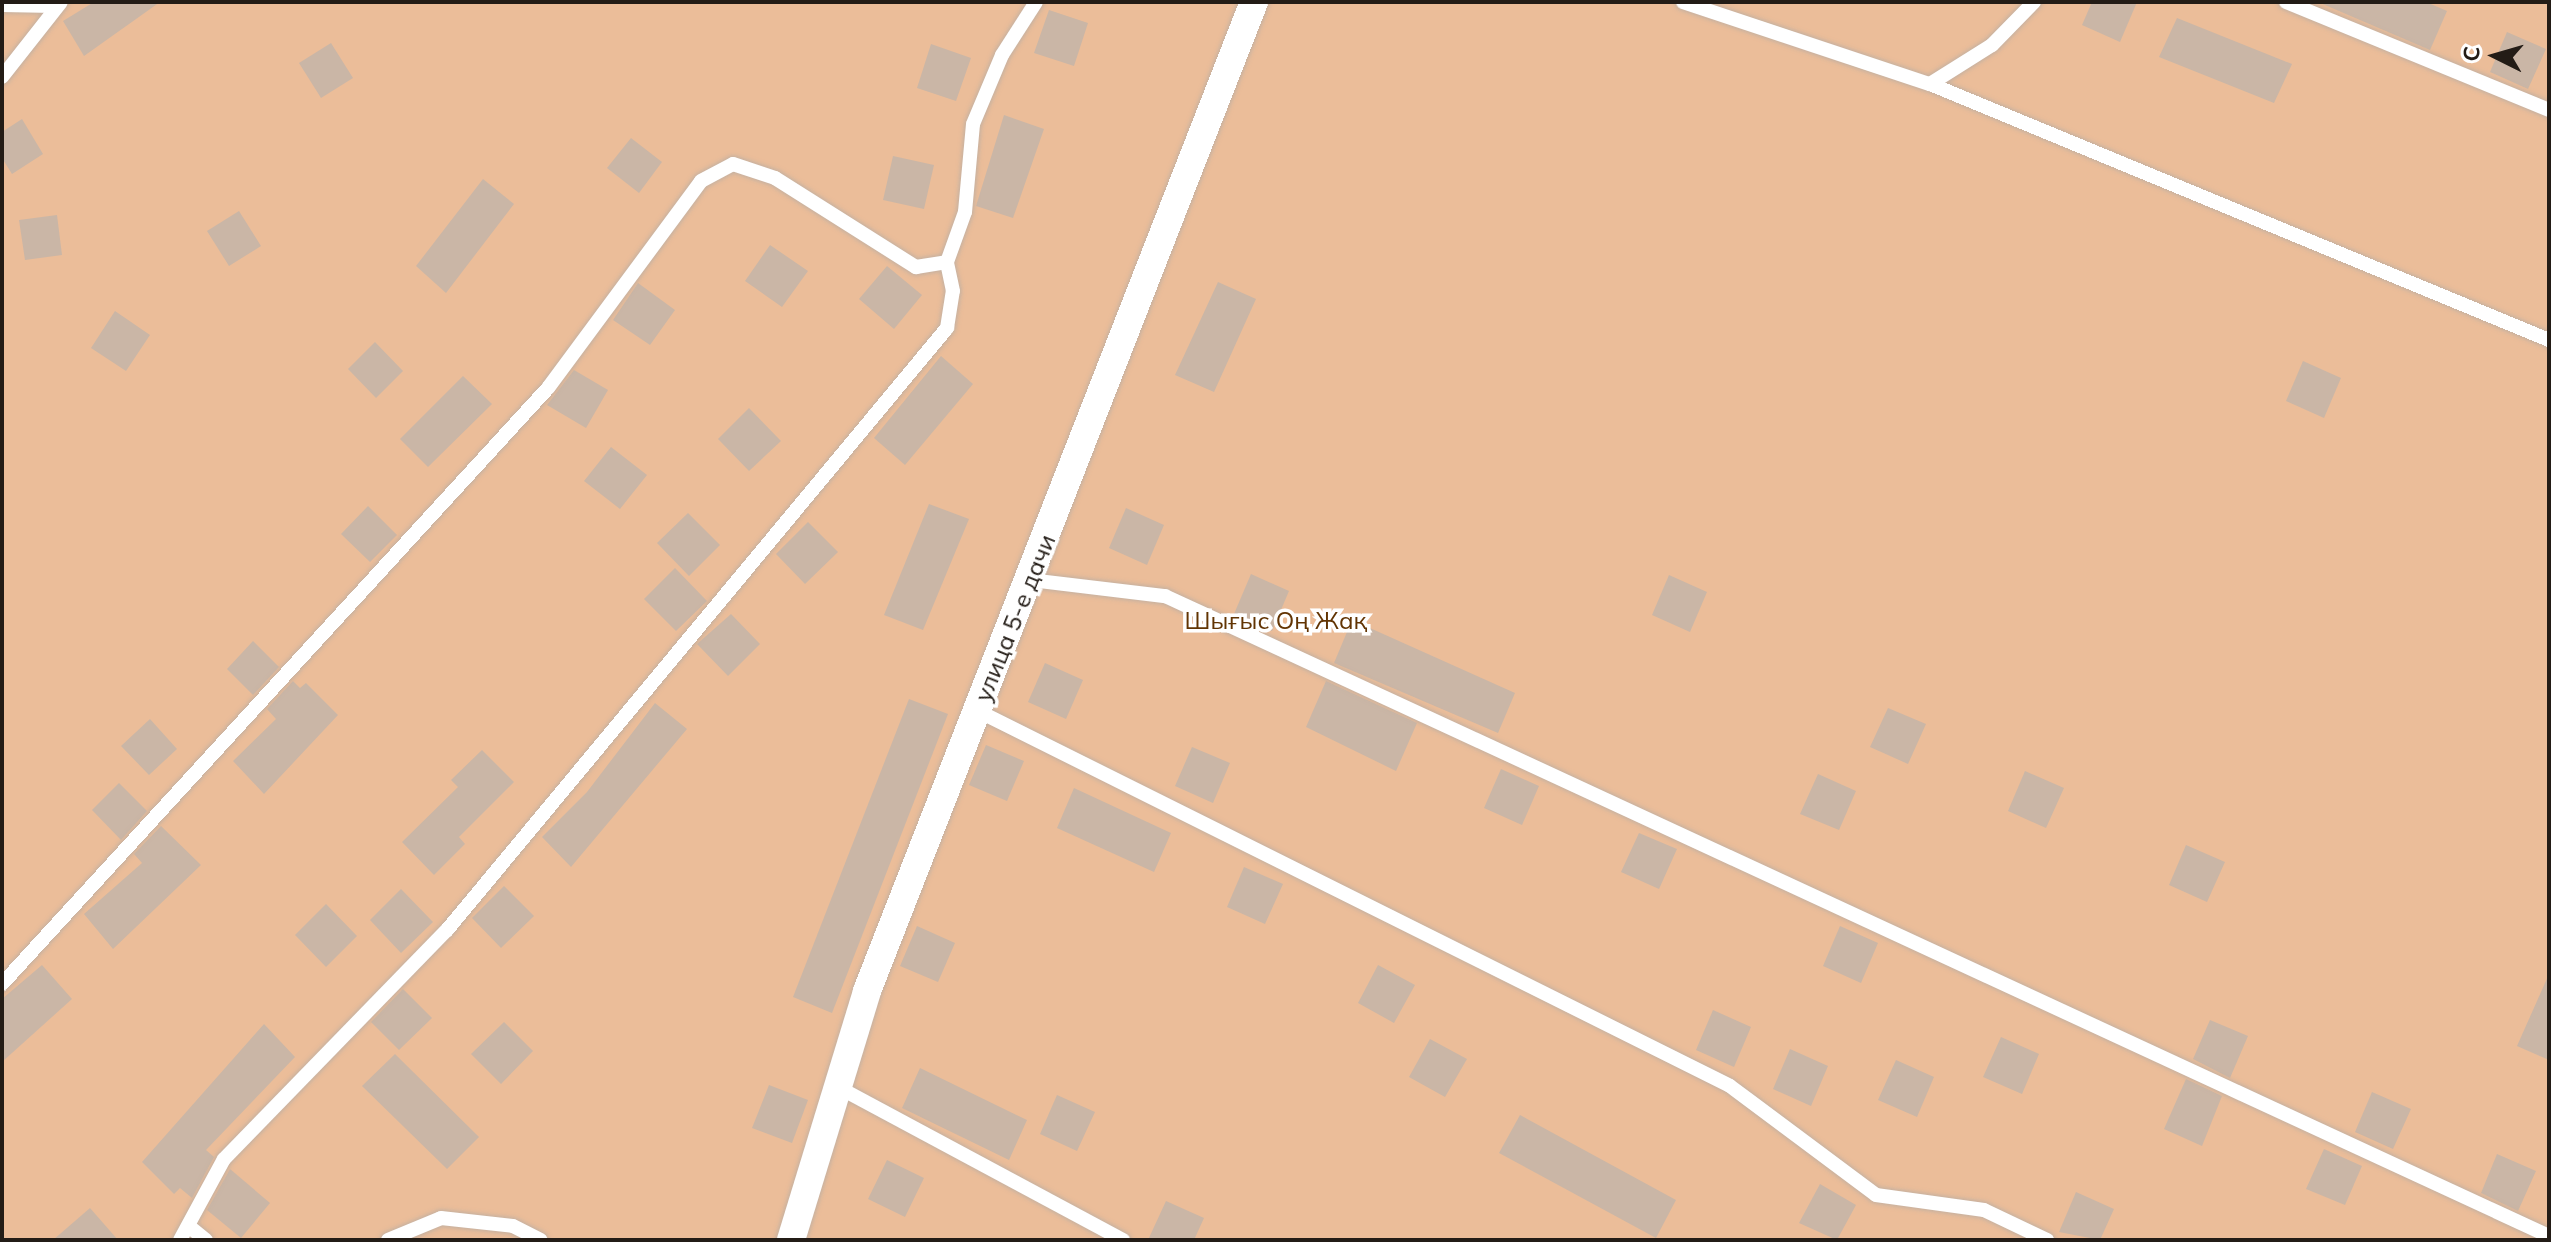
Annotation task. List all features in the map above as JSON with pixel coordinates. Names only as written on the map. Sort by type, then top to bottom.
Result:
[{"type":"street","name":"улица 5-е дачи","points":[[791,1240],[834,1084],[1254,2]]},
{"type":"lane","points":[[180,1240],[191,1228],[224,1159],[447,930],[947,328],[953,291],[947,262],[965,212],[973,124],[1002,55],[1036,2]]},
{"type":"lane","points":[[1683,2],[1712,6],[1930,84],[2549,340]]},
{"type":"lane","points":[[1930,84],[1992,45],[2034,2]]},
{"type":"lane","points":[[2286,2],[2549,110]]},
{"type":"lane","points":[[2,5],[58,4]]},
{"type":"lane","points":[[2,77],[58,4]]},
{"type":"lane","points":[[2,984],[548,388],[701,181],[733,164],[775,178],[916,267],[947,262]]},
{"type":"lane","points":[[1030,580],[1165,596],[2549,1236]]},
{"type":"lane","points":[[978,711],[1730,1086],[1876,1195],[1984,1210],[2047,1240]]},
{"type":"lane","points":[[834,1084],[1123,1240]]},
{"type":"lane","points":[[388,1240],[441,1218],[513,1226],[541,1240]]},
{"type":"lane","points":[[191,1228],[206,1240]]},
{"type":"green space","name":"Шығыс Оң Жақ","points":[[2,2],[2549,2],[2549,1240],[2,1240]]},
{"type":"building","points":[[94,2],[160,2],[84,56],[63,21]]},
{"type":"building","points":[[2092,2],[2137,2],[2120,42],[2082,25]]},
{"type":"building","points":[[2318,2],[2426,2],[2447,11],[2430,50]]},
{"type":"building","points":[[1049,10],[1088,23],[1074,66],[1034,53]]},
{"type":"building","points":[[2177,18],[2292,64],[2274,103],[2159,57]]},
{"type":"building","points":[[2507,32],[2546,49],[2528,89],[2490,72]]},
{"type":"building","points":[[331,43],[353,78],[321,98],[299,63]]},
{"type":"building","points":[[931,44],[971,58],[956,101],[917,88]]},
{"type":"building","points":[[1004,115],[1044,129],[1013,218],[976,206]]},
{"type":"building","points":[[22,119],[43,154],[12,174],[2,158],[2,132]]},
{"type":"building","points":[[631,138],[662,162],[639,193],[607,168]]},
{"type":"building","points":[[893,156],[934,165],[924,209],[883,200]]},
{"type":"building","points":[[483,179],[514,204],[446,293],[416,266]]},
{"type":"building","points":[[239,211],[261,246],[229,266],[207,231]]},
{"type":"building","points":[[57,215],[62,255],[25,260],[19,220]]},
{"type":"building","points":[[770,245],[808,271],[782,307],[745,281]]},
{"type":"building","points":[[887,266],[922,295],[894,329],[859,299]]},
{"type":"building","points":[[1218,282],[1256,299],[1214,392],[1175,375]]},
{"type":"building","points":[[638,283],[675,310],[650,345],[613,320]]},
{"type":"building","points":[[115,311],[150,335],[126,371],[91,348]]},
{"type":"building","points":[[375,342],[403,371],[376,398],[348,369]]},
{"type":"building","points":[[941,356],[973,384],[905,465],[874,438]]},
{"type":"building","points":[[2303,361],[2341,378],[2324,418],[2286,401]]},
{"type":"building","points":[[574,370],[608,390],[586,428],[547,405]]},
{"type":"building","points":[[463,376],[492,404],[428,467],[400,439]]},
{"type":"building","points":[[749,408],[781,441],[749,471],[718,439]]},
{"type":"building","points":[[611,447],[647,475],[620,509],[584,481]]},
{"type":"building","points":[[929,504],[969,519],[923,630],[884,615]]},
{"type":"building","points":[[368,506],[397,535],[370,562],[341,534]]},
{"type":"building","points":[[1126,508],[1164,525],[1147,565],[1109,548]]},
{"type":"building","points":[[688,513],[720,545],[689,576],[657,543]]},
{"type":"building","points":[[808,522],[838,552],[805,584],[776,554]]},
{"type":"building","points":[[675,568],[707,601],[676,631],[644,599]]},
{"type":"building","points":[[1251,574],[1289,591],[1272,631],[1234,614]]},
{"type":"building","points":[[1669,575],[1707,592],[1690,632],[1652,615]]},
{"type":"building","points":[[731,614],[760,644],[728,676],[697,644]]},
{"type":"building","points":[[1352,620],[1515,693],[1498,733],[1334,663]]},
{"type":"building","points":[[253,641],[279,667],[253,695],[227,669]]},
{"type":"building","points":[[1045,663],[1083,680],[1066,719],[1028,702]]},
{"type":"building","points":[[293,681],[300,688],[306,683],[338,715],[264,794],[233,761],[276,719],[267,709]]},
{"type":"building","points":[[1326,681],[1417,723],[1396,771],[1306,727]]},
{"type":"building","points":[[909,699],[948,714],[832,1013],[793,997]]},
{"type":"building","points":[[655,703],[687,729],[571,867],[542,837],[587,792]]},
{"type":"building","points":[[1888,708],[1926,724],[1908,764],[1870,747]]},
{"type":"building","points":[[150,719],[177,749],[149,775],[121,746]]},
{"type":"building","points":[[986,745],[1024,761],[1007,801],[969,785]]},
{"type":"building","points":[[1192,747],[1230,763],[1213,803],[1175,786]]},
{"type":"building","points":[[482,750],[514,782],[459,837],[465,844],[434,875],[402,842],[458,787],[451,780]]},
{"type":"building","points":[[1501,769],[1539,786],[1522,825],[1484,808]]},
{"type":"building","points":[[2025,771],[2064,788],[2046,828],[2008,811]]},
{"type":"building","points":[[1818,774],[1856,791],[1839,830],[1800,814]]},
{"type":"building","points":[[119,783],[147,811],[121,840],[92,810]]},
{"type":"building","points":[[1074,788],[1171,833],[1154,872],[1057,828]]},
{"type":"building","points":[[161,826],[201,865],[113,949],[84,914],[142,863],[134,854]]},
{"type":"building","points":[[1639,833],[1677,849],[1659,889],[1621,872]]},
{"type":"building","points":[[2186,845],[2225,862],[2207,902],[2169,885]]},
{"type":"building","points":[[1244,867],[1283,884],[1265,924],[1227,907]]},
{"type":"building","points":[[504,886],[534,916],[501,948],[472,918]]},
{"type":"building","points":[[401,889],[433,922],[401,953],[370,920]]},
{"type":"building","points":[[326,904],[357,936],[326,967],[295,935]]},
{"type":"building","points":[[917,926],[955,943],[938,982],[900,966]]},
{"type":"building","points":[[1840,926],[1878,943],[1861,983],[1823,966]]},
{"type":"building","points":[[42,965],[72,999],[2,1062],[2,999]]},
{"type":"building","points":[[1378,965],[1415,985],[1394,1023],[1358,1003]]},
{"type":"building","points":[[2549,974],[2549,1060],[2517,1046]]},
{"type":"building","points":[[403,989],[432,1018],[399,1050],[371,1022]]},
{"type":"building","points":[[1713,1010],[1751,1027],[1734,1067],[1696,1050]]},
{"type":"building","points":[[2210,1020],[2248,1036],[2230,1078],[2193,1059]]},
{"type":"building","points":[[504,1022],[533,1051],[501,1084],[471,1054]]},
{"type":"building","points":[[264,1024],[295,1057],[206,1150],[214,1157],[192,1198],[180,1188],[174,1194],[142,1162]]},
{"type":"building","points":[[2001,1037],[2039,1054],[2022,1094],[1983,1077]]},
{"type":"building","points":[[1430,1039],[1467,1059],[1445,1097],[1409,1077]]},
{"type":"building","points":[[1790,1049],[1828,1066],[1811,1106],[1773,1089]]},
{"type":"building","points":[[395,1054],[479,1137],[447,1169],[362,1086]]},
{"type":"building","points":[[1896,1060],[1934,1077],[1917,1117],[1878,1100]]},
{"type":"building","points":[[920,1068],[1027,1120],[1009,1160],[902,1108]]},
{"type":"building","points":[[2186,1079],[2222,1096],[2202,1146],[2164,1129]]},
{"type":"building","points":[[769,1085],[808,1100],[792,1143],[752,1128]]},
{"type":"building","points":[[2372,1092],[2411,1109],[2393,1149],[2355,1132]]},
{"type":"building","points":[[1057,1095],[1095,1112],[1077,1151],[1040,1134]]},
{"type":"building","points":[[1520,1115],[1676,1200],[1656,1238],[1499,1153]]},
{"type":"building","points":[[2324,1149],[2362,1166],[2345,1205],[2306,1189]]},
{"type":"building","points":[[2497,1154],[2536,1171],[2518,1211],[2481,1193]]},
{"type":"building","points":[[887,1160],[924,1178],[905,1217],[868,1199]]},
{"type":"building","points":[[230,1169],[270,1203],[241,1238],[207,1210]]},
{"type":"building","points":[[1820,1184],[1856,1205],[1837,1240],[1799,1223]]},
{"type":"building","points":[[2076,1192],[2114,1209],[2100,1240],[2059,1232]]},
{"type":"building","points":[[1166,1201],[1204,1218],[1194,1240],[1148,1240]]},
{"type":"building","points":[[90,1208],[118,1240],[53,1240]]}]
